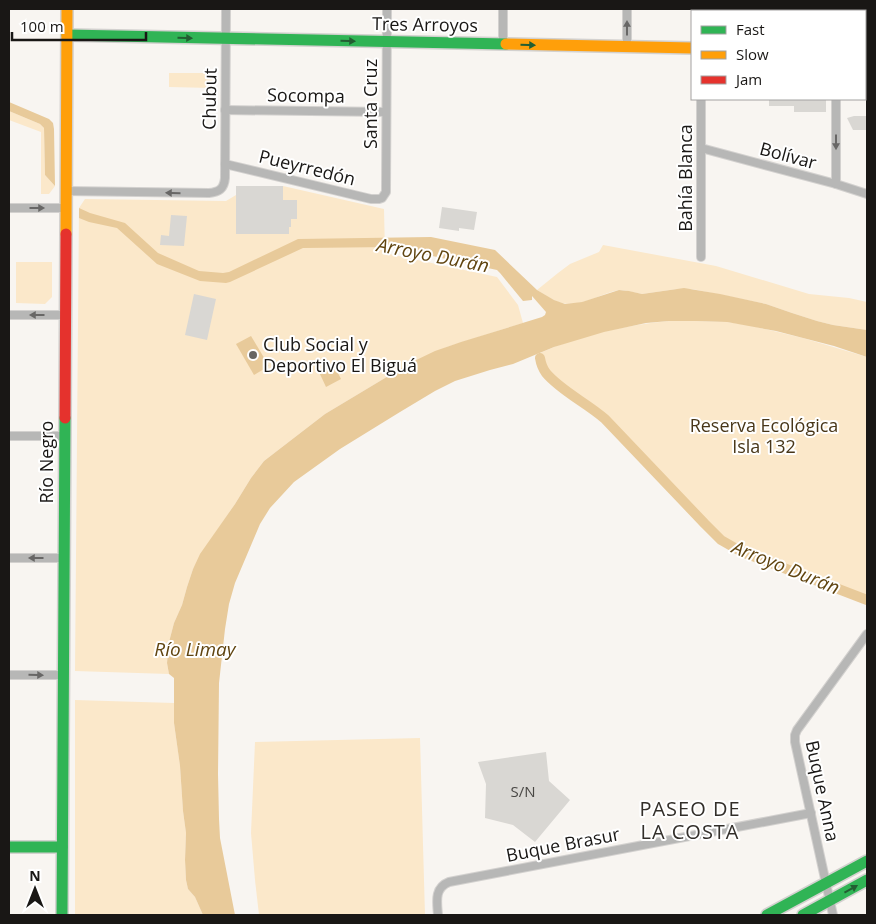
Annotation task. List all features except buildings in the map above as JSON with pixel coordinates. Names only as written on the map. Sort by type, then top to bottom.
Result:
[{"type":"street","name":"Río Negro","points":[[62,915],[67,9]]},
{"type":"street","name":"Chubut","points":[[66,191],[209,193],[221,190],[224,182],[225,164],[226,9]]},
{"type":"street","name":"Santa Cruz","points":[[382,198],[386,192],[387,9]]},
{"type":"street","points":[[503,9],[503,44]]},
{"type":"street","points":[[627,9],[627,47]]},
{"type":"street","name":"Tres Arroyos","points":[[67,35],[691,48]]},
{"type":"street","name":"Bahía Blanca","points":[[701,100],[701,257]]},
{"type":"street","points":[[836,100],[836,184]]},
{"type":"street","name":"Socompa","points":[[225,110],[386,112]]},
{"type":"street","name":"Bolívar","points":[[701,148],[867,194]]},
{"type":"street","name":"Pueyrredón","points":[[225,164],[371,199],[382,198]]},
{"type":"street","points":[[9,208],[65,208]]},
{"type":"street","points":[[9,315],[65,315]]},
{"type":"street","points":[[9,436],[64,436]]},
{"type":"street","points":[[9,558],[64,558]]},
{"type":"street","name":"Buque Anna","points":[[833,915],[810,813],[795,733],[867,634]]},
{"type":"street","points":[[9,675],[63,676]]},
{"type":"street","name":"Buque Brasur","points":[[438,915],[438,894],[440,888],[449,882],[810,813]]},
{"type":"street","points":[[9,847],[62,847]]},
{"type":"street","points":[[767,915],[867,861]]},
{"type":"street","points":[[803,915],[867,880]]},
{"type":"green space","points":[[169,73],[212,73],[212,88],[169,87]]},
{"type":"green space","points":[[9,111],[40,124],[44,128],[45,175],[55,186],[49,194],[41,194],[41,132],[9,120]]},
{"type":"green space","name":"Club Social y Deportivo El Biguá","points":[[283,186],[384,209],[385,253],[497,277],[518,305],[523,323],[447,347],[410,363],[325,414],[264,461],[201,554],[193,569],[169,642],[167,663],[169,674],[75,671],[79,208],[85,199],[226,201],[236,195]]},
{"type":"green space","points":[[603,245],[716,266],[809,294],[849,298],[867,302],[867,330],[833,325],[766,304],[692,289],[642,294],[619,290],[574,304],[558,302],[537,290],[570,264],[599,252]]},
{"type":"green space","points":[[16,262],[52,262],[52,297],[45,304],[16,303]]},
{"type":"green space","name":"Reserva Ecológica Isla 132","points":[[669,321],[727,322],[748,325],[803,338],[867,357],[867,600],[742,552],[721,540],[605,419],[559,385],[542,366],[540,353],[571,341],[619,328]]},
{"type":"green space","points":[[75,700],[174,703],[174,723],[186,833],[186,880],[188,889],[195,897],[203,915],[75,915]]},
{"type":"green space","points":[[420,738],[425,915],[259,915],[251,833],[255,742]]},
{"type":"water","points":[[9,102],[49,119],[53,123],[55,186],[45,175],[44,128],[40,124],[9,111]]},
{"type":"water","name":"Río Limay","points":[[79,208],[125,223],[158,253],[199,271],[229,272],[298,239],[431,237],[495,250],[537,290],[565,304],[582,302],[619,290],[642,294],[684,288],[720,294],[766,304],[833,325],[867,330],[867,357],[834,346],[776,331],[727,322],[669,321],[646,323],[604,332],[554,347],[513,364],[455,381],[435,391],[340,449],[294,482],[270,508],[260,524],[235,583],[229,604],[219,683],[218,774],[220,838],[235,915],[203,915],[195,897],[188,889],[186,880],[186,833],[174,723],[174,678],[169,674],[167,663],[169,642],[174,623],[200,554],[264,461],[325,414],[410,363],[435,351],[542,317],[546,312],[532,296],[532,300],[523,301],[497,270],[391,247],[303,248],[230,282],[200,281],[157,264],[117,228],[79,218]]},
{"type":"water","points":[[251,336],[269,366],[254,375],[236,344]]},
{"type":"water","points":[[334,365],[341,379],[326,387],[319,372]]},
{"type":"waterway","name":"Arroyo Durán","points":[[540,358],[546,373],[605,419],[721,540],[742,552],[867,600]]},
{"type":"traffic: fast","points":[[67,35],[506,44]]},
{"type":"traffic: fast","points":[[62,915],[65,418]]},
{"type":"traffic: fast","points":[[9,847],[62,847]]},
{"type":"traffic: fast","points":[[767,915],[867,861]]},
{"type":"traffic: fast","points":[[803,915],[867,880]]},
{"type":"traffic: slow","points":[[66,234],[67,9]]},
{"type":"traffic: slow","points":[[506,44],[691,48]]},
{"type":"traffic: jam","points":[[65,418],[66,234]]},
{"type":"place","name":"Club Social y Deportivo El Biguá","points":[[253,355]]},
{"type":"district","name":"PASEO DE LA COSTA","points":[[690,820]]}]
